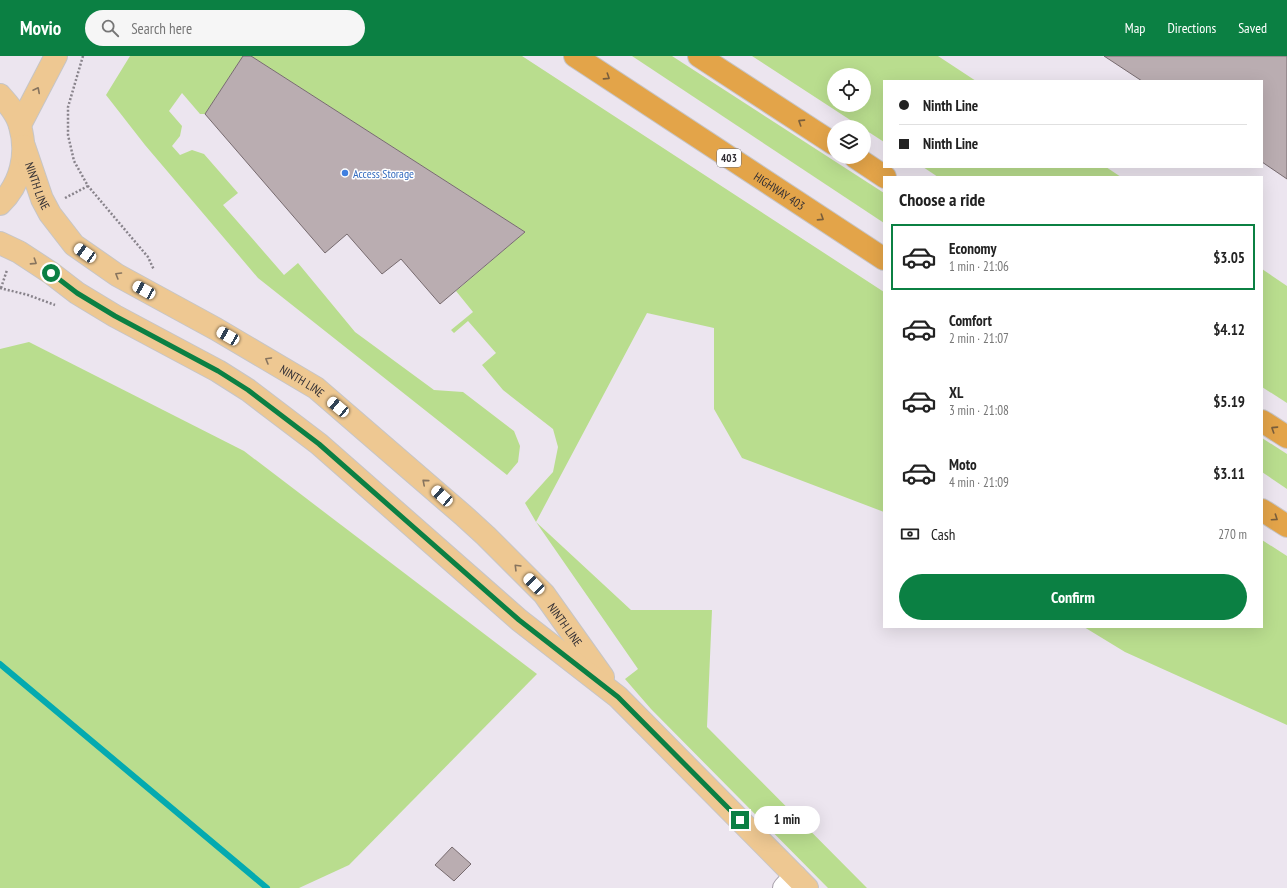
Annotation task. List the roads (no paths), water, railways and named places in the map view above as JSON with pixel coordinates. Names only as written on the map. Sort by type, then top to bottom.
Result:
[{"type":"highway","name":"HIGHWAY 403","points":[[575,56],[883,258]]},
{"type":"highway","points":[[699,56],[827,139]]},
{"type":"highway","points":[[866,164],[884,176]]},
{"type":"highway","points":[[1263,422],[1287,437]]},
{"type":"highway","points":[[1263,511],[1287,526]]},
{"type":"main road","points":[[20,125],[56,56]]},
{"type":"main road","points":[[0,95],[10,106],[20,125],[24,146],[20,173],[8,196],[0,204]]},
{"type":"main road","name":"NINTH LINE","points":[[24,146],[42,199],[50,214],[74,245],[117,275],[216,329],[316,388],[458,510],[486,536],[544,594],[618,697],[795,884]]},
{"type":"main road","name":"NINTH LINE","points":[[0,243],[19,252],[51,273],[77,293],[109,312],[218,371],[248,390],[319,444],[519,620],[618,697]]},
{"type":"waterway","points":[[0,664],[267,888]]},
{"type":"place","name":"Access Storage","points":[[345,173]]}]
